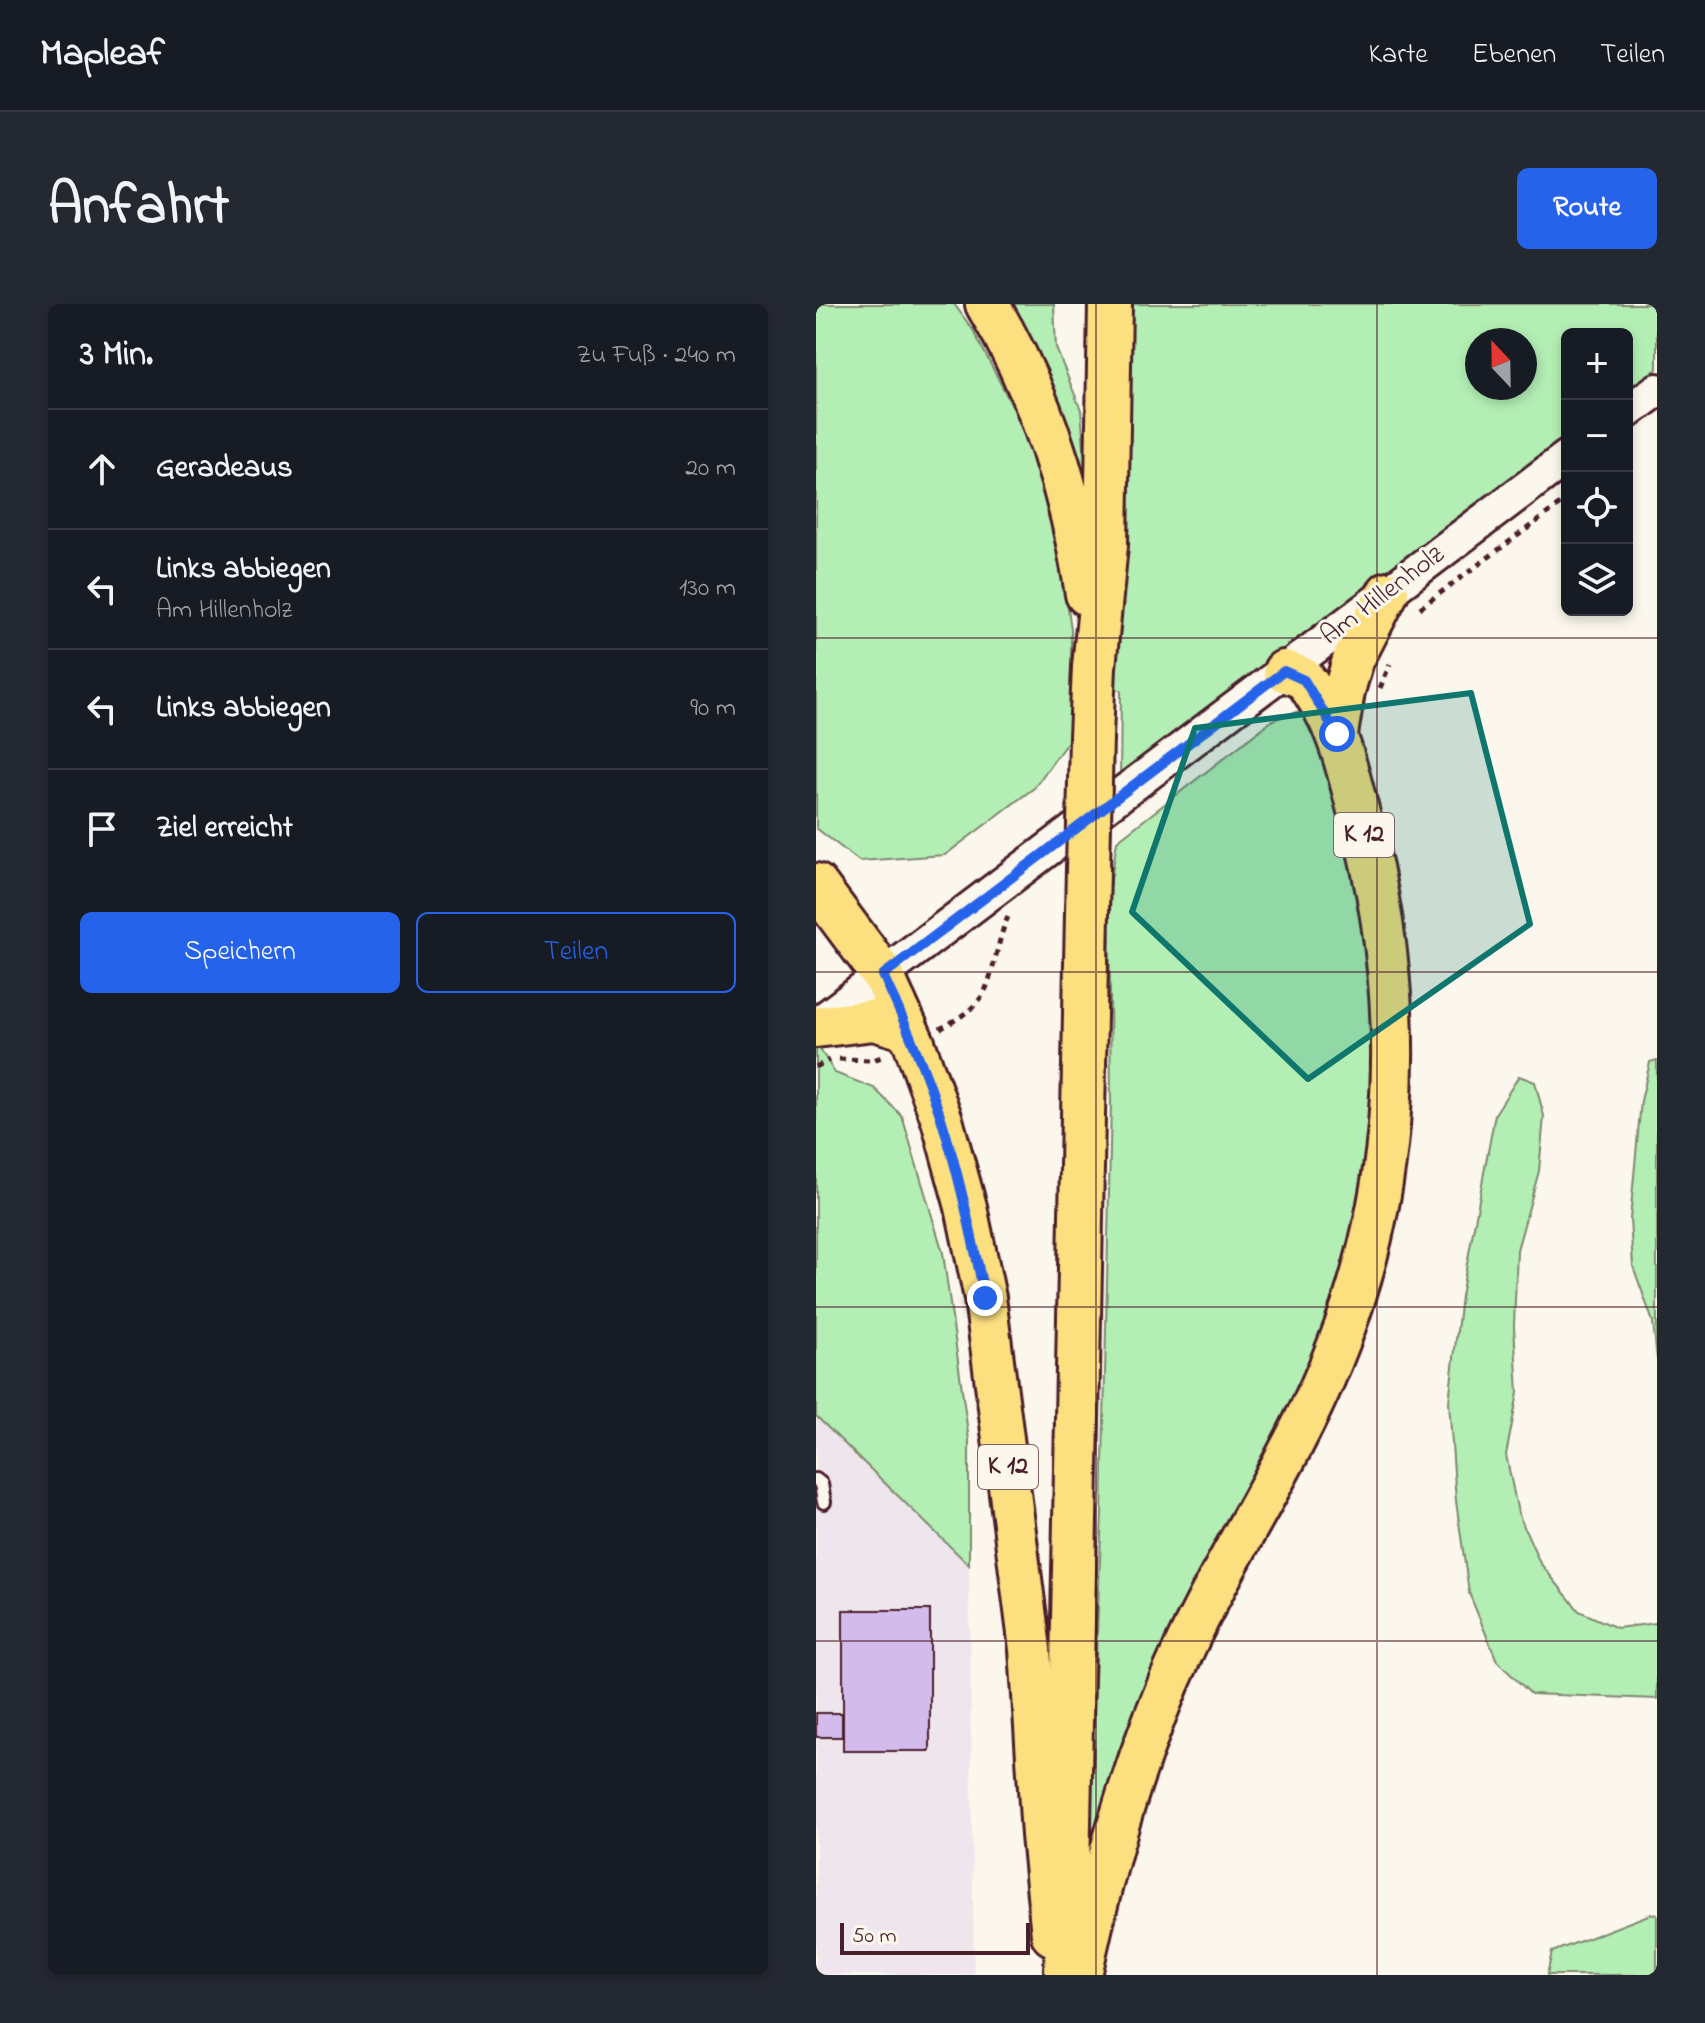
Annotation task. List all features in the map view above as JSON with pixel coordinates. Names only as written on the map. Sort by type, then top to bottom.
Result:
[{"type":"highway","points":[[987,304],[1020,364],[1056,459],[1082,568],[1094,667]]},
{"type":"highway","points":[[1066,1975],[1091,737],[1094,667],[1106,545],[1110,304]]},
{"type":"highway","points":[[816,885],[883,975]]},
{"type":"main road","name":"K 12","points":[[1337,734],[1353,660],[1400,602]]},
{"type":"main road","name":"K 12","points":[[1081,1975],[1114,1834],[1158,1708],[1213,1590],[1303,1426],[1323,1381],[1362,1275],[1377,1214],[1391,1114],[1393,1022],[1388,954],[1378,892],[1337,734],[1304,680],[1284,671]]},
{"type":"main road","name":"K 12","points":[[883,975],[911,1037],[942,1120],[966,1207],[985,1298],[1030,1649],[1042,1835],[1056,1975]]},
{"type":"main road","points":[[816,1026],[874,1020],[911,1037]]},
{"type":"street","points":[[1633,408],[1657,390]]},
{"type":"street","name":"Am Hillenholz","points":[[816,1026],[1284,671],[1400,602],[1561,462]]},
{"type":"lane","points":[[816,1480],[821,1484],[824,1502]]},
{"type":"path","points":[[1400,602],[1561,503]]},
{"type":"path","points":[[1375,693],[1383,683],[1393,654]]},
{"type":"path","points":[[816,1067],[829,1060],[873,1060],[911,1037],[952,1022],[980,999],[987,986],[1003,928],[1011,912]]},
{"type":"highlighted area","points":[[1471,693],[1530,924],[1308,1079],[1132,912],[1195,728]]},
{"type":"shaded area","points":[[816,1416],[969,1565],[974,1975],[816,1975]]},
{"type":"green space","points":[[816,304],[954,304],[973,330],[1022,425],[1042,481],[1059,545],[1071,629],[1071,737],[1034,788],[945,855],[859,861],[816,828]]},
{"type":"green space","points":[[1004,304],[1054,304],[1056,348],[1081,410],[1092,547]]},
{"type":"green space","points":[[1121,304],[1657,304],[1657,369],[1633,387],[1633,328],[1561,328],[1561,441],[1368,586],[1120,780],[1121,691],[1114,687]]},
{"type":"green space","points":[[1305,712],[1310,718],[1367,927],[1383,1081],[1349,1283],[1097,1839],[1089,1825],[1102,1512],[1111,1102],[1109,893],[1117,841],[1273,720]]},
{"type":"green space","points":[[816,1043],[835,1073],[874,1088],[902,1116],[943,1253],[969,1440],[969,1565],[816,1416]]},
{"type":"green space","points":[[1657,1060],[1657,1360],[1653,1322],[1633,1266],[1630,1219],[1641,1101],[1650,1062]]},
{"type":"green space","points":[[1519,1076],[1535,1082],[1544,1116],[1539,1171],[1517,1250],[1514,1326],[1518,1393],[1506,1455],[1518,1513],[1540,1563],[1579,1611],[1617,1628],[1657,1623],[1657,1699],[1531,1694],[1497,1661],[1469,1593],[1456,1501],[1449,1402],[1461,1296],[1495,1114]]},
{"type":"green space","points":[[1657,1914],[1657,1975],[1547,1975],[1552,1952]]},
{"type":"building","points":[[843,1610],[930,1610],[930,1751],[843,1751]]},
{"type":"building","points":[[816,1713],[842,1713],[842,1737],[816,1737]]},
{"type":"route","points":[[985,1298],[966,1207],[942,1120],[914,1043],[883,975],[1284,671],[1304,680],[1337,734]]}]
